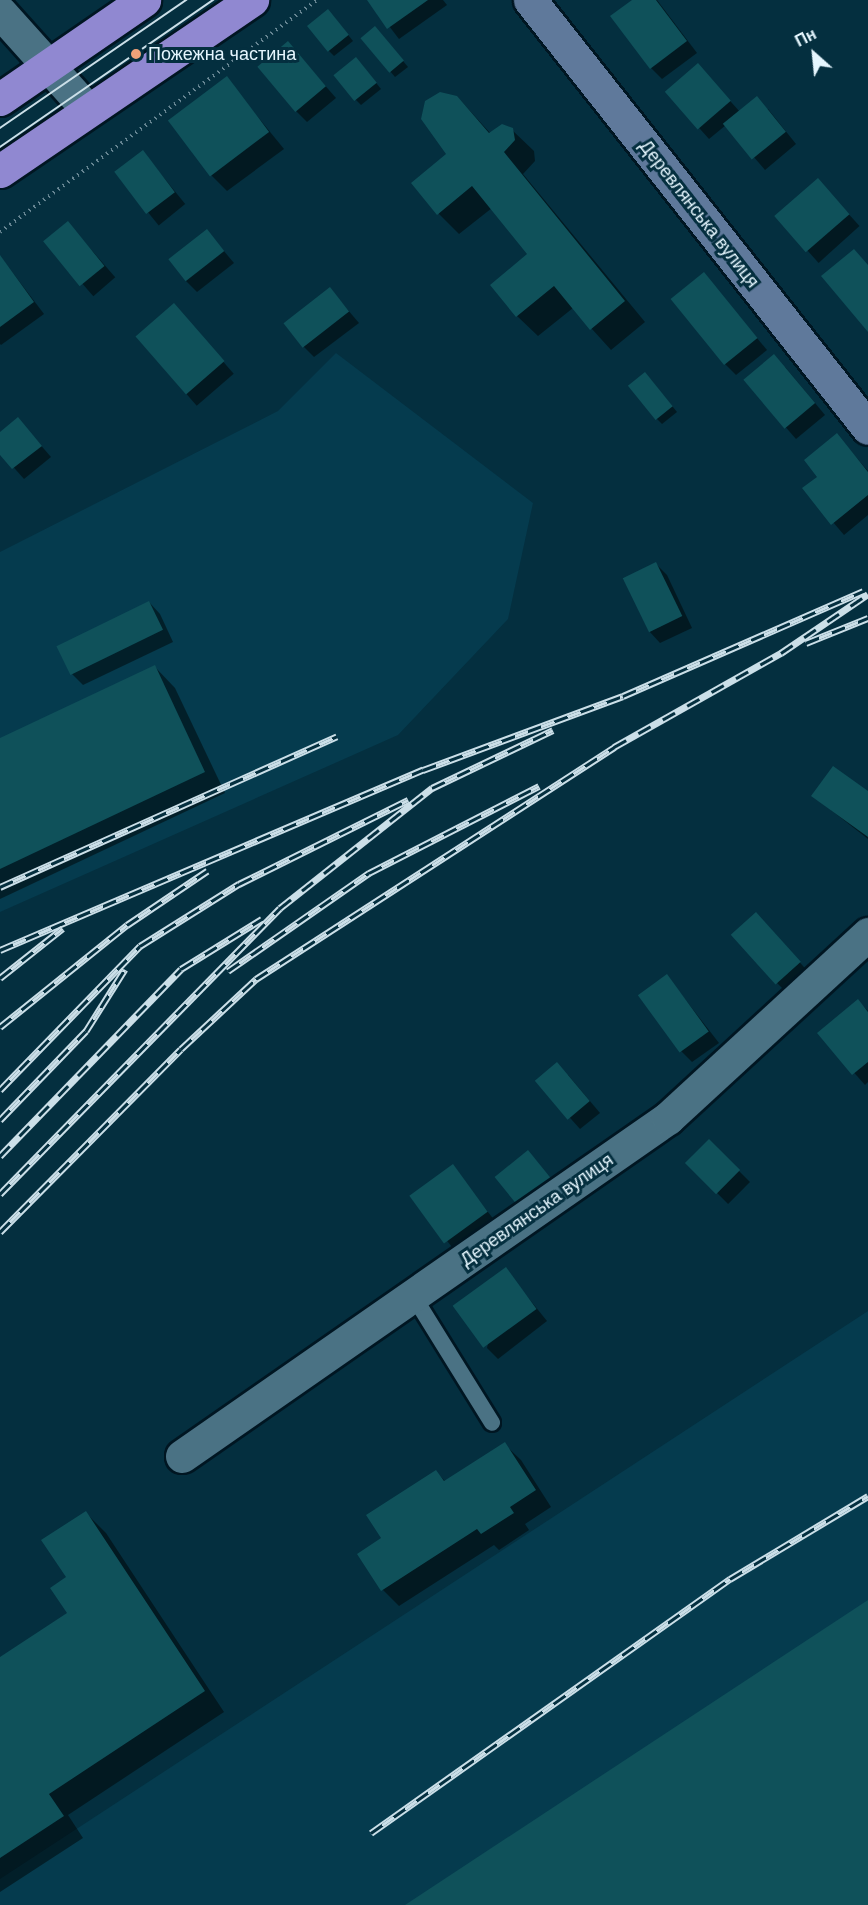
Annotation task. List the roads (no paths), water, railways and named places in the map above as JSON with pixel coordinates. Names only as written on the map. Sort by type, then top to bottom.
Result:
[{"type":"highway","points":[[0,99],[144,0]]},
{"type":"highway","points":[[0,171],[252,0]]},
{"type":"street","name":"Деревлянська вулиця","points":[[530,0],[868,428]]},
{"type":"street","points":[[0,12],[88,110]]},
{"type":"street","name":"Деревлянська вулиця","points":[[182,1456],[414,1297],[668,1118],[868,934]]},
{"type":"lane","points":[[414,1297],[492,1424]]},
{"type":"tram line","points":[[0,128],[186,0]]},
{"type":"tram line","points":[[0,147],[213,0]]},
{"type":"railway","points":[[0,950],[423,770],[623,696],[863,591]]},
{"type":"railway","points":[[0,1232],[181,1049],[256,979],[614,747],[781,653],[868,594]]},
{"type":"railway","points":[[806,643],[868,618]]},
{"type":"railway","points":[[0,1194],[280,908],[432,788],[553,730]]},
{"type":"railway","points":[[0,887],[337,736]]},
{"type":"railway","points":[[228,971],[369,873],[539,786]]},
{"type":"railway","points":[[0,1090],[140,946],[239,884],[408,800]]},
{"type":"railway","points":[[0,1027],[127,925],[207,871]]},
{"type":"railway","points":[[0,1156],[181,969],[262,919]]},
{"type":"railway","points":[[0,978],[63,928]]},
{"type":"railway","points":[[0,1120],[86,1031],[125,969]]},
{"type":"railway","points":[[371,1833],[730,1579],[868,1496]]},
{"type":"place","name":"Пожежна частина","points":[[136,54]]}]
